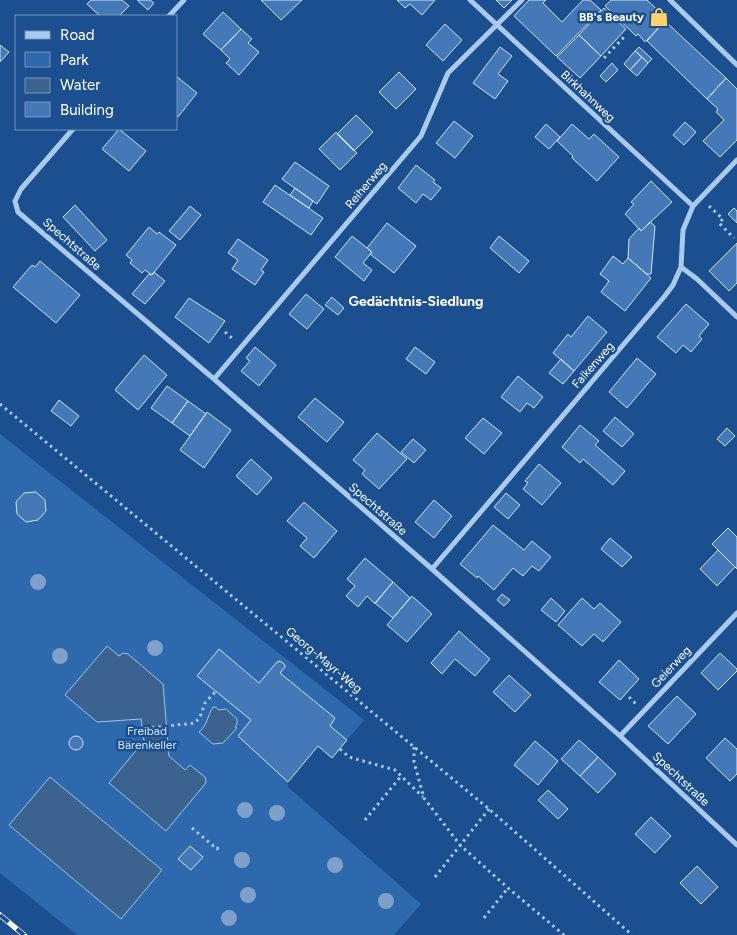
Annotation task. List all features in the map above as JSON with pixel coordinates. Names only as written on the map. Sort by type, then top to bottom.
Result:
[{"type":"street","points":[[170,15],[184,0]]},
{"type":"street","name":"Birkhahnweg","points":[[470,0],[693,206]]},
{"type":"street","name":"Reiherweg","points":[[214,379],[421,136],[448,73],[522,0]]},
{"type":"street","points":[[670,0],[737,65]]},
{"type":"street","name":"Spechtstraße","points":[[72,130],[21,189],[15,201],[18,212],[214,379],[432,569],[620,736],[737,845]]},
{"type":"street","name":"Falkenweg","points":[[432,569],[664,297],[681,267],[683,230],[693,206],[737,160]]},
{"type":"street","points":[[681,267],[697,279],[737,317]]},
{"type":"street","name":"Geierweg","points":[[620,736],[737,612]]},
{"type":"path","points":[[604,58],[626,35]]},
{"type":"path","points":[[701,198],[723,219],[718,223],[734,238]]},
{"type":"path","name":"Georg-Mayr-Weg","points":[[0,404],[489,809],[632,935]]},
{"type":"path","points":[[139,729],[195,723],[200,717],[205,703],[216,690]]},
{"type":"path","points":[[414,747],[414,762],[424,798]]},
{"type":"path","points":[[340,749],[349,758],[395,770],[402,775],[424,798],[460,845],[564,935]]},
{"type":"path","points":[[365,820],[402,775]]},
{"type":"path","points":[[434,877],[489,809]]},
{"type":"path","points":[[192,828],[217,849],[220,845]]},
{"type":"path","points":[[484,918],[508,888]]},
{"type":"green space","name":"Freibad Bärenkeller","points":[[0,434],[364,720],[332,758],[317,746],[288,782],[288,787],[421,904],[394,935],[77,935],[0,873]]},
{"type":"water","points":[[107,646],[119,656],[123,653],[128,654],[163,684],[169,756],[185,770],[190,765],[205,777],[205,784],[166,831],[109,783],[144,741],[141,719],[97,722],[65,695]]},
{"type":"water","points":[[213,707],[219,710],[226,709],[237,719],[235,727],[237,728],[223,743],[213,744],[199,732]]},
{"type":"water","points":[[50,777],[162,870],[121,919],[9,825]]},
{"type":"building","points":[[91,0],[122,0],[129,6],[120,15],[99,15],[87,4]]},
{"type":"building","points":[[137,0],[150,0],[154,3],[148,10]]},
{"type":"building","points":[[261,0],[302,0],[281,20]]},
{"type":"building","points":[[397,0],[435,0],[422,15],[410,4],[405,8]]},
{"type":"building","points":[[496,0],[512,0],[504,8]]},
{"type":"building","points":[[529,0],[546,0],[543,3],[562,22],[583,0],[590,0],[601,10],[556,56],[514,16]]},
{"type":"building","points":[[611,0],[647,0],[667,19],[645,42],[638,34],[636,36],[605,6]]},
{"type":"building","points":[[604,8],[626,29],[601,56],[579,35]]},
{"type":"building","points":[[223,12],[241,29],[221,50],[203,34]]},
{"type":"building","points":[[665,21],[726,78],[707,99],[647,41]]},
{"type":"building","points":[[445,24],[462,40],[443,61],[426,45]]},
{"type":"building","points":[[241,29],[252,39],[248,43],[259,52],[239,75],[226,63],[230,59],[221,50]]},
{"type":"building","points":[[579,35],[601,56],[580,78],[557,57]]},
{"type":"building","points":[[0,45],[9,52],[0,62]]},
{"type":"building","points":[[500,47],[512,56],[498,74],[508,81],[495,99],[473,83]]},
{"type":"building","points":[[639,47],[652,59],[648,63],[635,51]]},
{"type":"building","points":[[635,51],[642,57],[630,70],[624,64]]},
{"type":"building","points":[[642,57],[648,63],[637,76],[630,70]]},
{"type":"building","points":[[612,63],[618,70],[606,82],[600,76]]},
{"type":"building","points":[[399,72],[416,89],[396,109],[379,92]]},
{"type":"building","points":[[178,78],[197,93],[178,117]]},
{"type":"building","points":[[726,78],[737,89],[737,140],[720,157],[703,141],[724,120],[716,112],[718,109],[707,99]]},
{"type":"building","points":[[356,115],[373,132],[354,151],[337,134]]},
{"type":"building","points":[[454,121],[473,136],[455,158],[436,143]]},
{"type":"building","points":[[685,122],[696,132],[684,145],[673,135]]},
{"type":"building","points":[[546,124],[560,137],[549,149],[535,137]]},
{"type":"building","points":[[572,124],[589,139],[594,134],[619,157],[597,181],[557,141]]},
{"type":"building","points":[[120,130],[146,151],[129,171],[102,149]]},
{"type":"building","points":[[336,132],[357,153],[340,170],[319,149]]},
{"type":"building","points":[[295,162],[329,186],[317,204],[282,179]]},
{"type":"building","points":[[416,165],[435,180],[433,182],[441,188],[431,200],[423,194],[416,203],[398,188]]},
{"type":"building","points":[[651,181],[672,202],[641,231],[625,214],[634,204],[631,202]]},
{"type":"building","points":[[275,185],[323,218],[311,235],[263,202]]},
{"type":"building","points":[[295,188],[313,201],[309,208],[290,195]]},
{"type":"building","points":[[75,205],[107,240],[95,251],[63,217]]},
{"type":"building","points":[[190,206],[201,215],[180,240],[169,231]]},
{"type":"building","points":[[734,208],[737,211],[737,223],[728,214]]},
{"type":"building","points":[[650,222],[655,226],[651,274],[647,274],[628,258],[629,239],[639,228],[641,231]]},
{"type":"building","points":[[387,223],[416,246],[394,273],[370,254],[372,252],[367,248]]},
{"type":"building","points":[[149,227],[176,245],[152,275],[145,270],[142,273],[130,263],[132,260],[126,255]]},
{"type":"building","points":[[352,236],[372,252],[363,263],[372,270],[364,281],[335,257]]},
{"type":"building","points":[[499,236],[529,261],[519,273],[490,248]]},
{"type":"building","points":[[238,239],[268,260],[261,270],[264,272],[255,285],[232,269],[238,260],[228,253]]},
{"type":"building","points":[[737,243],[737,283],[729,291],[709,271]]},
{"type":"building","points":[[613,256],[623,264],[628,258],[651,278],[625,311],[601,292],[609,281],[600,274]]},
{"type":"building","points":[[40,261],[80,295],[56,323],[13,287],[32,265],[35,267]]},
{"type":"building","points":[[154,272],[165,281],[145,304],[132,294],[149,274],[152,275]]},
{"type":"building","points":[[306,294],[324,309],[307,329],[289,314]]},
{"type":"building","points":[[332,297],[344,308],[338,315],[325,305]]},
{"type":"building","points":[[189,298],[225,321],[209,343],[175,317]]},
{"type":"building","points":[[686,304],[709,324],[699,336],[702,339],[691,352],[683,345],[676,353],[657,337]]},
{"type":"building","points":[[588,316],[607,332],[574,371],[553,353],[568,334],[571,337]]},
{"type":"building","points":[[255,347],[276,365],[259,386],[241,371],[250,361],[246,358]]},
{"type":"building","points":[[415,347],[435,362],[426,374],[406,359]]},
{"type":"building","points":[[144,355],[167,375],[138,410],[115,390]]},
{"type":"building","points":[[637,358],[656,374],[627,408],[609,392]]},
{"type":"building","points":[[561,359],[574,371],[563,384],[549,373]]},
{"type":"building","points":[[518,376],[543,397],[534,408],[527,403],[520,412],[501,397]]},
{"type":"building","points":[[167,386],[188,401],[172,423],[151,408]]},
{"type":"building","points":[[315,398],[344,422],[327,442],[298,417]]},
{"type":"building","points":[[59,400],[79,416],[71,426],[51,411]]},
{"type":"building","points":[[188,401],[206,414],[190,436],[172,423]]},
{"type":"building","points":[[207,412],[231,430],[204,468],[180,450]]},
{"type":"building","points":[[615,417],[634,434],[622,447],[603,431]]},
{"type":"building","points":[[483,418],[502,433],[484,454],[465,438]]},
{"type":"building","points":[[580,425],[599,441],[595,445],[625,471],[613,485],[583,459],[580,463],[562,447]]},
{"type":"building","points":[[727,428],[735,436],[725,446],[717,439]]},
{"type":"building","points":[[377,433],[407,459],[379,489],[362,474],[365,470],[353,460]]},
{"type":"building","points":[[413,439],[426,450],[414,463],[401,452]]},
{"type":"building","points":[[251,459],[272,478],[257,495],[236,476]]},
{"type":"building","points":[[539,464],[561,483],[542,505],[523,489],[528,483],[525,481]]},
{"type":"building","points":[[36,492],[45,500],[46,511],[38,520],[26,522],[17,514],[16,502],[24,493]]},
{"type":"building","points":[[506,493],[520,505],[508,519],[494,507]]},
{"type":"building","points":[[434,500],[452,516],[434,538],[415,522]]},
{"type":"building","points":[[304,502],[337,531],[314,558],[300,546],[307,538],[287,521]]},
{"type":"building","points":[[493,525],[524,550],[532,541],[551,557],[539,571],[532,566],[523,576],[513,568],[494,590],[460,564]]},
{"type":"building","points":[[728,528],[737,537],[737,569],[712,544]]},
{"type":"building","points":[[610,538],[632,557],[622,567],[601,549]]},
{"type":"building","points":[[718,550],[735,567],[717,586],[700,569]]},
{"type":"building","points":[[365,558],[393,582],[375,604],[367,596],[358,607],[346,596],[355,586],[347,579]]},
{"type":"building","points":[[393,582],[410,598],[393,618],[375,603]]},
{"type":"building","points":[[502,594],[510,600],[504,606],[497,600]]},
{"type":"building","points":[[412,596],[432,614],[407,642],[387,625]]},
{"type":"building","points":[[551,598],[565,611],[556,622],[541,610]]},
{"type":"building","points":[[582,598],[594,609],[600,603],[621,622],[603,642],[594,634],[582,646],[558,625]]},
{"type":"building","points":[[459,631],[490,659],[475,676],[455,659],[442,674],[431,663]]},
{"type":"building","points":[[219,649],[259,683],[277,662],[283,663],[285,667],[280,673],[335,718],[330,726],[347,740],[332,758],[318,746],[288,782],[238,736],[251,720],[197,676]]},
{"type":"building","points":[[720,653],[737,671],[718,690],[701,673]]},
{"type":"building","points":[[619,660],[639,679],[620,700],[599,682]]},
{"type":"building","points":[[509,675],[531,695],[515,712],[493,692]]},
{"type":"building","points":[[677,696],[696,714],[668,744],[648,726]]},
{"type":"building","points":[[76,736],[81,738],[83,743],[81,748],[76,750],[71,748],[69,743],[71,738]]},
{"type":"building","points":[[725,738],[737,749],[737,774],[730,781],[706,758]]},
{"type":"building","points":[[579,740],[598,757],[580,776],[561,759]]},
{"type":"building","points":[[535,741],[558,761],[538,785],[514,765]]},
{"type":"building","points":[[598,757],[616,774],[598,793],[580,776]]},
{"type":"building","points":[[548,790],[568,809],[558,819],[538,800]]},
{"type":"building","points":[[651,817],[671,836],[655,853],[635,834]]},
{"type":"building","points":[[190,846],[203,857],[191,870],[178,859]]},
{"type":"building","points":[[697,866],[718,887],[701,904],[680,883]]},
{"type":"railway","points":[[0,915],[24,935]]},
{"type":"place","name":"BB's Beauty","points":[[659,17]]},
{"type":"district","name":"Gedächtnis-Siedlung","points":[[416,301]]}]
